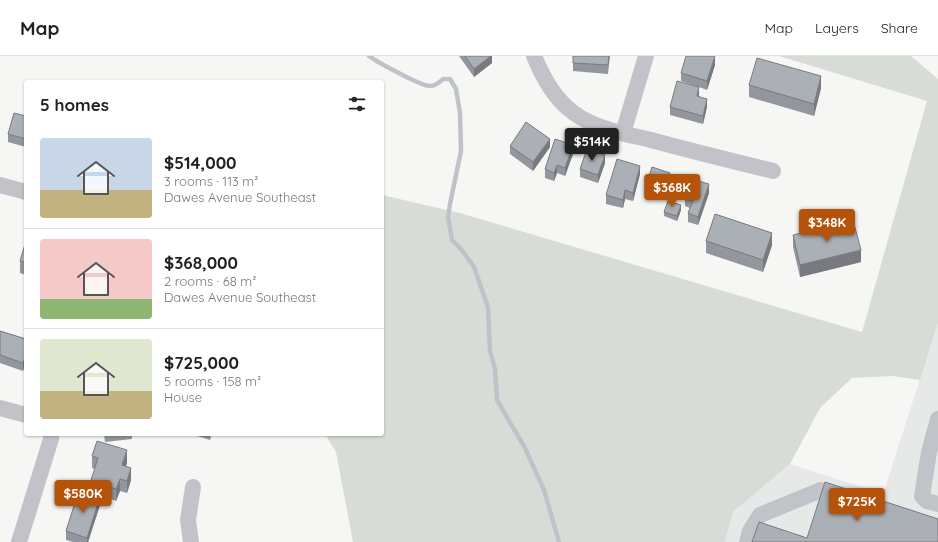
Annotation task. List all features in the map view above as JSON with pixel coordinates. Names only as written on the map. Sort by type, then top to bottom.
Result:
[{"type":"street","points":[[534,56],[545,82],[574,113],[593,124],[773,171]]},
{"type":"street","points":[[623,133],[646,56]]},
{"type":"street","points":[[0,185],[24,191]]},
{"type":"street","points":[[0,408],[24,414]]},
{"type":"street","points":[[938,419],[928,452],[922,496],[927,501],[938,504]]},
{"type":"street","points":[[19,542],[51,436]]},
{"type":"street","points":[[191,542],[188,520],[193,487]]},
{"type":"street","points":[[747,542],[750,531],[760,515],[821,490],[858,501]]},
{"type":"shaded area","points":[[779,56],[911,56],[938,79],[938,323],[920,380],[893,376],[852,378],[820,408],[790,464],[733,512],[725,542],[353,542],[336,452],[326,436],[384,436],[384,195],[460,213],[862,332],[927,101]]},
{"type":"shaded area","points":[[938,323],[938,542],[725,542],[733,512],[790,464],[883,494]]},
{"type":"building","points":[[465,56],[491,56],[474,69]]},
{"type":"building","points":[[573,56],[609,56],[608,65],[573,63]]},
{"type":"building","points":[[686,56],[715,56],[707,81],[681,73]]},
{"type":"building","points":[[757,58],[821,76],[814,104],[749,85]]},
{"type":"building","points":[[677,81],[699,87],[697,96],[707,99],[703,116],[670,107]]},
{"type":"building","points":[[14,113],[24,116],[24,138],[8,134]]},
{"type":"building","points":[[526,122],[550,139],[533,162],[510,146]]},
{"type":"building","points":[[555,139],[573,145],[565,168],[557,165],[554,173],[545,169]]},
{"type":"building","points":[[587,149],[605,155],[598,175],[580,169]]},
{"type":"building","points":[[617,159],[640,166],[633,193],[625,190],[623,200],[606,195]]},
{"type":"building","points":[[652,167],[670,173],[664,192],[646,186]]},
{"type":"building","points":[[691,179],[709,184],[698,217],[688,213],[693,201],[685,198]]},
{"type":"building","points":[[668,201],[681,205],[677,216],[664,212]]},
{"type":"building","points":[[715,214],[772,233],[763,260],[706,241]]},
{"type":"building","points":[[853,220],[861,250],[800,265],[793,235]]},
{"type":"building","points":[[24,248],[24,262],[20,261]]},
{"type":"building","points":[[0,331],[24,338],[23,363],[0,355]]},
{"type":"building","points":[[97,441],[127,450],[122,465],[131,468],[127,481],[120,479],[116,489],[91,480],[98,458],[92,456]]},
{"type":"building","points":[[825,482],[938,519],[938,542],[752,542],[759,522],[807,538]]},
{"type":"building","points":[[79,490],[100,497],[87,538],[66,531]]},
{"type":"waterway","points":[[369,56],[399,73],[425,85],[432,86],[438,84],[443,79],[450,79],[456,89],[460,113],[461,151],[448,217],[452,240],[461,249],[474,267],[488,307],[490,351],[495,369],[497,400],[525,448],[544,490],[559,542]]}]
